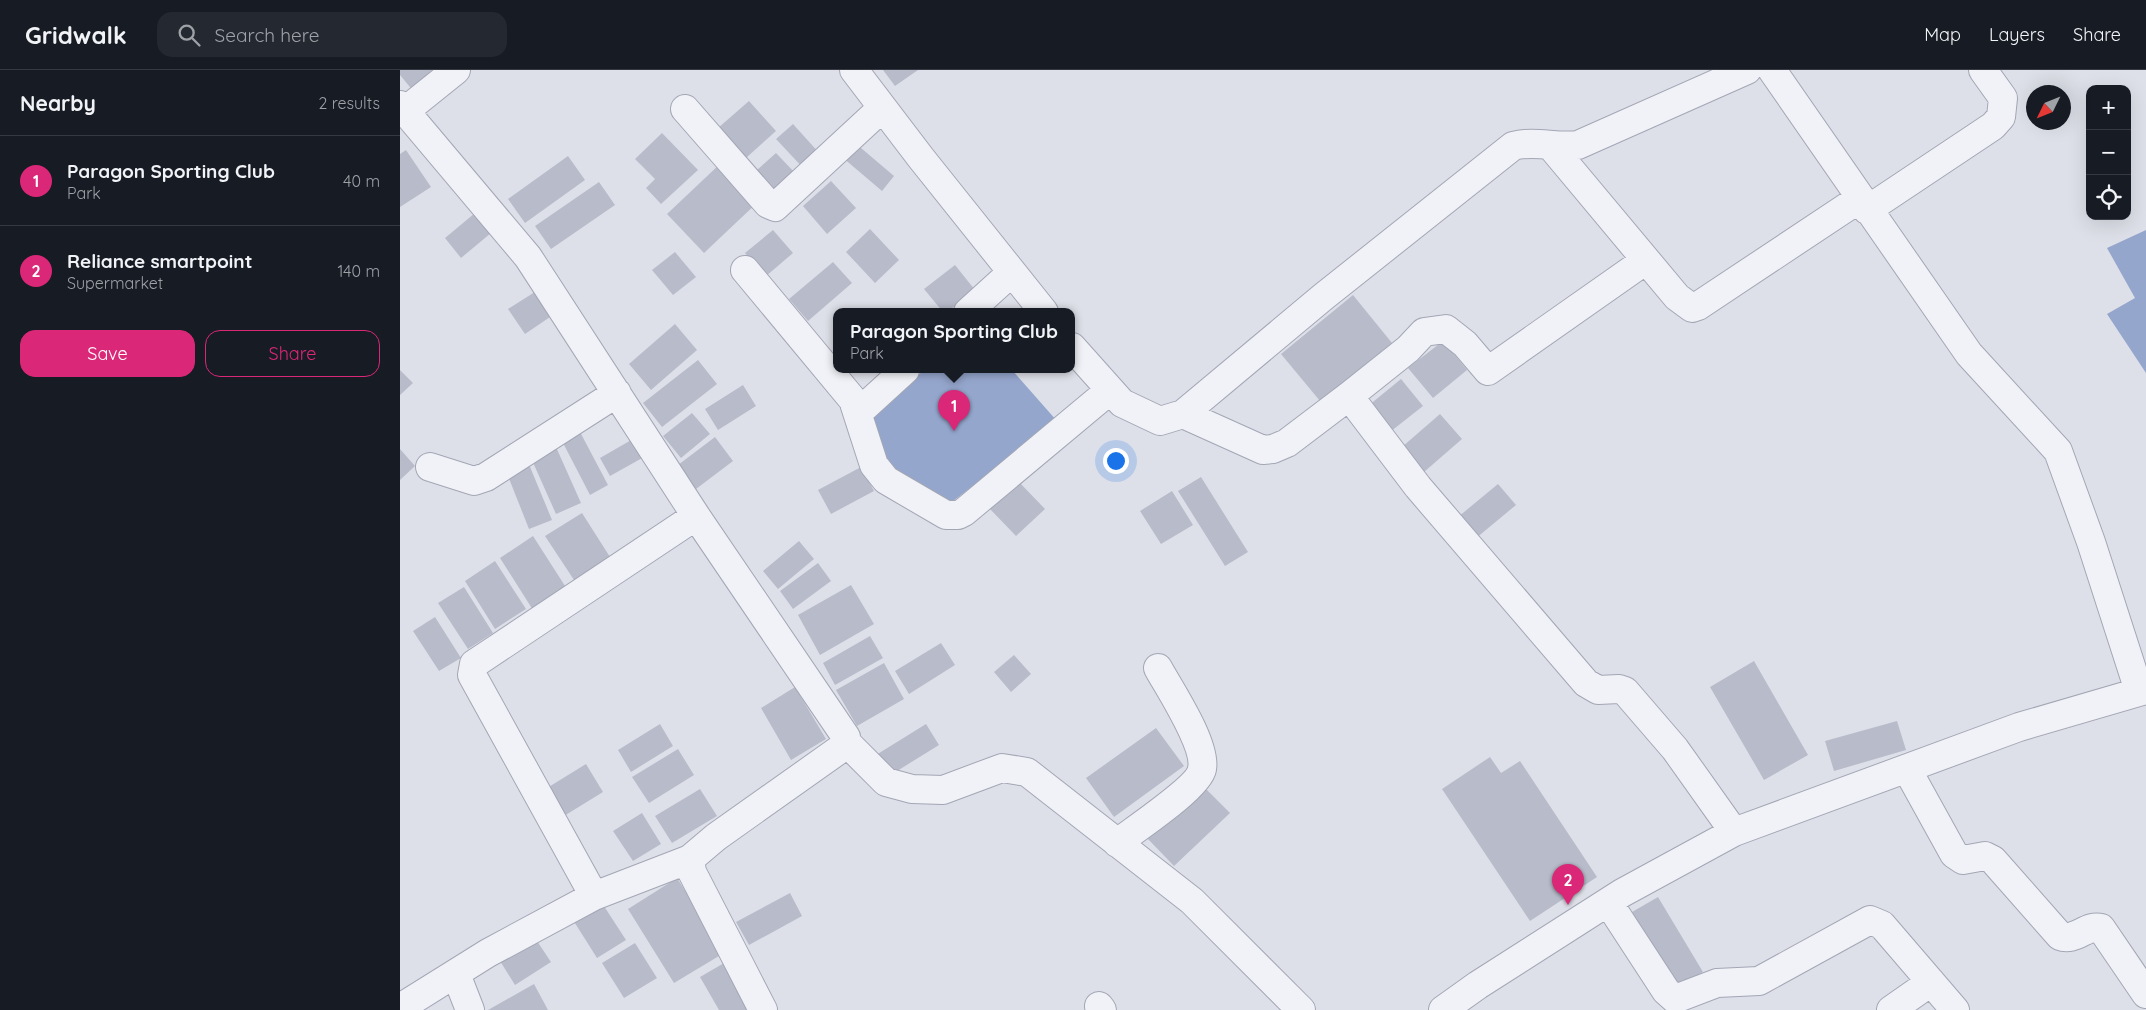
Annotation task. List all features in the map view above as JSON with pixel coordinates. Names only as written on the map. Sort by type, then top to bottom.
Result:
[{"type":"street","points":[[400,1008],[488,953],[594,896],[690,859],[716,837],[843,747],[846,742],[846,737],[696,516],[528,257],[403,108],[456,70]]},
{"type":"street","points":[[854,70],[1041,308]]},
{"type":"street","points":[[1075,351],[1109,391],[1122,403],[1160,421],[1183,414],[1323,297],[1513,146],[1528,143],[1578,145],[1593,140],[1747,70]]},
{"type":"street","points":[[1443,1010],[1608,902],[1734,832],[2020,727],[2142,690],[2058,451],[1968,354],[1863,205],[1772,70]]},
{"type":"street","points":[[1550,145],[1646,260],[1687,306],[1692,308],[1994,126],[2001,117],[2003,98],[1983,70]]},
{"type":"street","points":[[685,109],[768,204],[775,207],[882,108]]},
{"type":"street","points":[[1183,414],[1263,450],[1273,449],[1287,443],[1348,396],[1408,348],[1424,332],[1446,329],[1465,344],[1488,371],[1646,260]]},
{"type":"street","points":[[745,270],[848,393],[859,412],[874,465],[880,473],[895,486],[946,515],[952,516],[964,512],[1109,391]]},
{"type":"street","points":[[972,308],[1012,272]]},
{"type":"street","points":[[859,412],[902,373]]},
{"type":"street","points":[[430,467],[474,481],[486,477],[617,393]]},
{"type":"street","points":[[1348,396],[1418,487],[1586,683],[1598,690],[1619,689],[1625,691],[1651,719],[1734,832]]},
{"type":"street","points":[[594,896],[472,675],[472,671],[474,664],[696,516]]},
{"type":"street","points":[[1117,843],[1193,784],[1202,768],[1202,758],[1196,736],[1158,668]]},
{"type":"street","points":[[846,742],[886,782],[912,789],[943,790],[1002,768],[1027,772],[1192,901],[1301,1010]]},
{"type":"street","points":[[1907,769],[1954,854],[1963,860],[1985,856],[1994,860],[2060,936],[2069,938],[2094,927],[2101,928],[2146,994]]},
{"type":"street","points":[[690,859],[692,872],[763,1010]]},
{"type":"street","points":[[1608,902],[1666,991],[1675,999],[1717,983],[1759,981],[1870,920],[1882,925],[1955,1010]]},
{"type":"street","points":[[456,974],[470,1010]]},
{"type":"street","points":[[1891,1010],[1931,982]]},
{"type":"water","points":[[2146,230],[2146,373],[2107,314],[2135,298],[2107,248]]},
{"type":"water","points":[[921,373],[1015,373],[1057,421],[948,505],[890,473],[873,416]]},
{"type":"building","points":[[400,70],[441,70],[414,92],[400,75]]},
{"type":"building","points":[[883,70],[918,70],[895,86]]},
{"type":"building","points":[[749,101],[776,131],[746,158],[718,128]]},
{"type":"building","points":[[793,124],[821,155],[805,170],[776,139]]},
{"type":"building","points":[[662,133],[698,170],[661,204],[646,188],[655,179],[635,159]]},
{"type":"building","points":[[854,142],[894,176],[882,191],[842,157]]},
{"type":"building","points":[[406,150],[431,187],[400,207],[400,154]]},
{"type":"building","points":[[776,153],[797,175],[778,193],[757,170]]},
{"type":"building","points":[[568,156],[585,180],[525,223],[508,199]]},
{"type":"building","points":[[722,162],[759,201],[704,253],[667,214]]},
{"type":"building","points":[[831,181],[856,208],[827,234],[803,206]]},
{"type":"building","points":[[599,182],[615,205],[551,249],[535,226]]},
{"type":"building","points":[[481,208],[497,228],[461,258],[445,238]]},
{"type":"building","points":[[870,229],[899,260],[875,283],[846,252]]},
{"type":"building","points":[[773,230],[793,253],[765,277],[745,253]]},
{"type":"building","points":[[675,252],[696,277],[673,295],[652,270]]},
{"type":"building","points":[[833,262],[852,283],[808,321],[789,299]]},
{"type":"building","points":[[955,265],[975,290],[952,308],[940,308],[924,289]]},
{"type":"building","points":[[538,290],[553,315],[525,334],[508,309]]},
{"type":"building","points":[[1353,295],[1392,343],[1320,401],[1281,354]]},
{"type":"building","points":[[675,324],[697,350],[651,390],[629,364]]},
{"type":"building","points":[[1443,341],[1467,370],[1433,398],[1408,368]]},
{"type":"building","points":[[698,360],[717,384],[662,427],[643,403]]},
{"type":"building","points":[[400,370],[413,383],[400,395]]},
{"type":"building","points":[[1401,379],[1423,406],[1390,432],[1368,406]]},
{"type":"building","points":[[743,385],[756,406],[718,430],[705,409]]},
{"type":"building","points":[[692,413],[710,434],[681,458],[663,436]]},
{"type":"building","points":[[1440,414],[1462,439],[1424,472],[1402,447]]},
{"type":"building","points":[[579,430],[608,485],[590,495],[561,439]]},
{"type":"building","points":[[715,437],[733,461],[696,489],[678,465]]},
{"type":"building","points":[[633,439],[644,457],[610,476],[600,458]]},
{"type":"building","points":[[556,447],[581,503],[556,514],[531,458]]},
{"type":"building","points":[[400,449],[415,466],[400,480]]},
{"type":"building","points":[[528,462],[552,520],[529,529],[506,471]]},
{"type":"building","points":[[861,467],[874,491],[831,514],[818,490]]},
{"type":"building","points":[[1201,477],[1248,552],[1225,566],[1178,491]]},
{"type":"building","points":[[1019,482],[1045,509],[1016,536],[990,509]]},
{"type":"building","points":[[1498,484],[1516,505],[1475,539],[1458,517]]},
{"type":"building","points":[[1172,491],[1193,525],[1161,544],[1140,511]]},
{"type":"building","points":[[582,513],[610,557],[574,580],[545,536]]},
{"type":"building","points":[[533,536],[567,589],[533,610],[500,558]]},
{"type":"building","points":[[799,541],[814,559],[778,589],[763,571]]},
{"type":"building","points":[[495,561],[526,609],[495,629],[465,581]]},
{"type":"building","points":[[818,563],[831,581],[793,609],[780,591]]},
{"type":"building","points":[[851,585],[874,624],[820,655],[798,615]]},
{"type":"building","points":[[464,587],[493,633],[468,649],[438,603]]},
{"type":"building","points":[[435,617],[461,658],[439,671],[413,631]]},
{"type":"building","points":[[870,636],[883,658],[835,685],[823,663]]},
{"type":"building","points":[[941,643],[955,665],[909,694],[895,671]]},
{"type":"building","points":[[1014,655],[1031,674],[1011,692],[994,672]]},
{"type":"building","points":[[1754,661],[1808,755],[1764,780],[1710,687]]},
{"type":"building","points":[[884,663],[904,699],[857,726],[836,690]]},
{"type":"building","points":[[795,687],[826,739],[791,760],[761,708]]},
{"type":"building","points":[[1897,721],[1906,750],[1834,771],[1825,741]]},
{"type":"building","points":[[660,724],[673,746],[631,772],[618,750]]},
{"type":"building","points":[[926,724],[939,745],[889,776],[876,755]]},
{"type":"building","points":[[1156,728],[1184,766],[1114,817],[1086,778]]},
{"type":"building","points":[[678,749],[694,775],[649,803],[632,777]]},
{"type":"building","points":[[1490,757],[1501,773],[1520,761],[1597,877],[1530,921],[1442,789]]},
{"type":"building","points":[[586,764],[603,792],[564,816],[547,788]]},
{"type":"building","points":[[1202,785],[1230,813],[1174,866],[1147,838]]},
{"type":"building","points":[[700,789],[717,816],[672,843],[655,816]]},
{"type":"building","points":[[642,813],[661,844],[633,861],[613,831]]},
{"type":"building","points":[[677,878],[724,953],[674,983],[628,909]]},
{"type":"building","points":[[790,893],[802,916],[749,945],[736,922]]},
{"type":"building","points":[[1658,897],[1703,972],[1677,987],[1632,912]]},
{"type":"building","points":[[602,903],[626,940],[597,958],[573,920]]},
{"type":"building","points":[[535,938],[551,962],[515,985],[500,961]]},
{"type":"building","points":[[635,943],[657,978],[624,998],[602,963]]},
{"type":"building","points":[[731,959],[749,1010],[719,1010],[700,977]]},
{"type":"building","points":[[534,984],[548,1010],[488,1010]]},
{"type":"place","name":"Paragon Sporting Club","points":[[954,431]]},
{"type":"place","name":"Reliance smartpoint","points":[[1568,905]]}]
